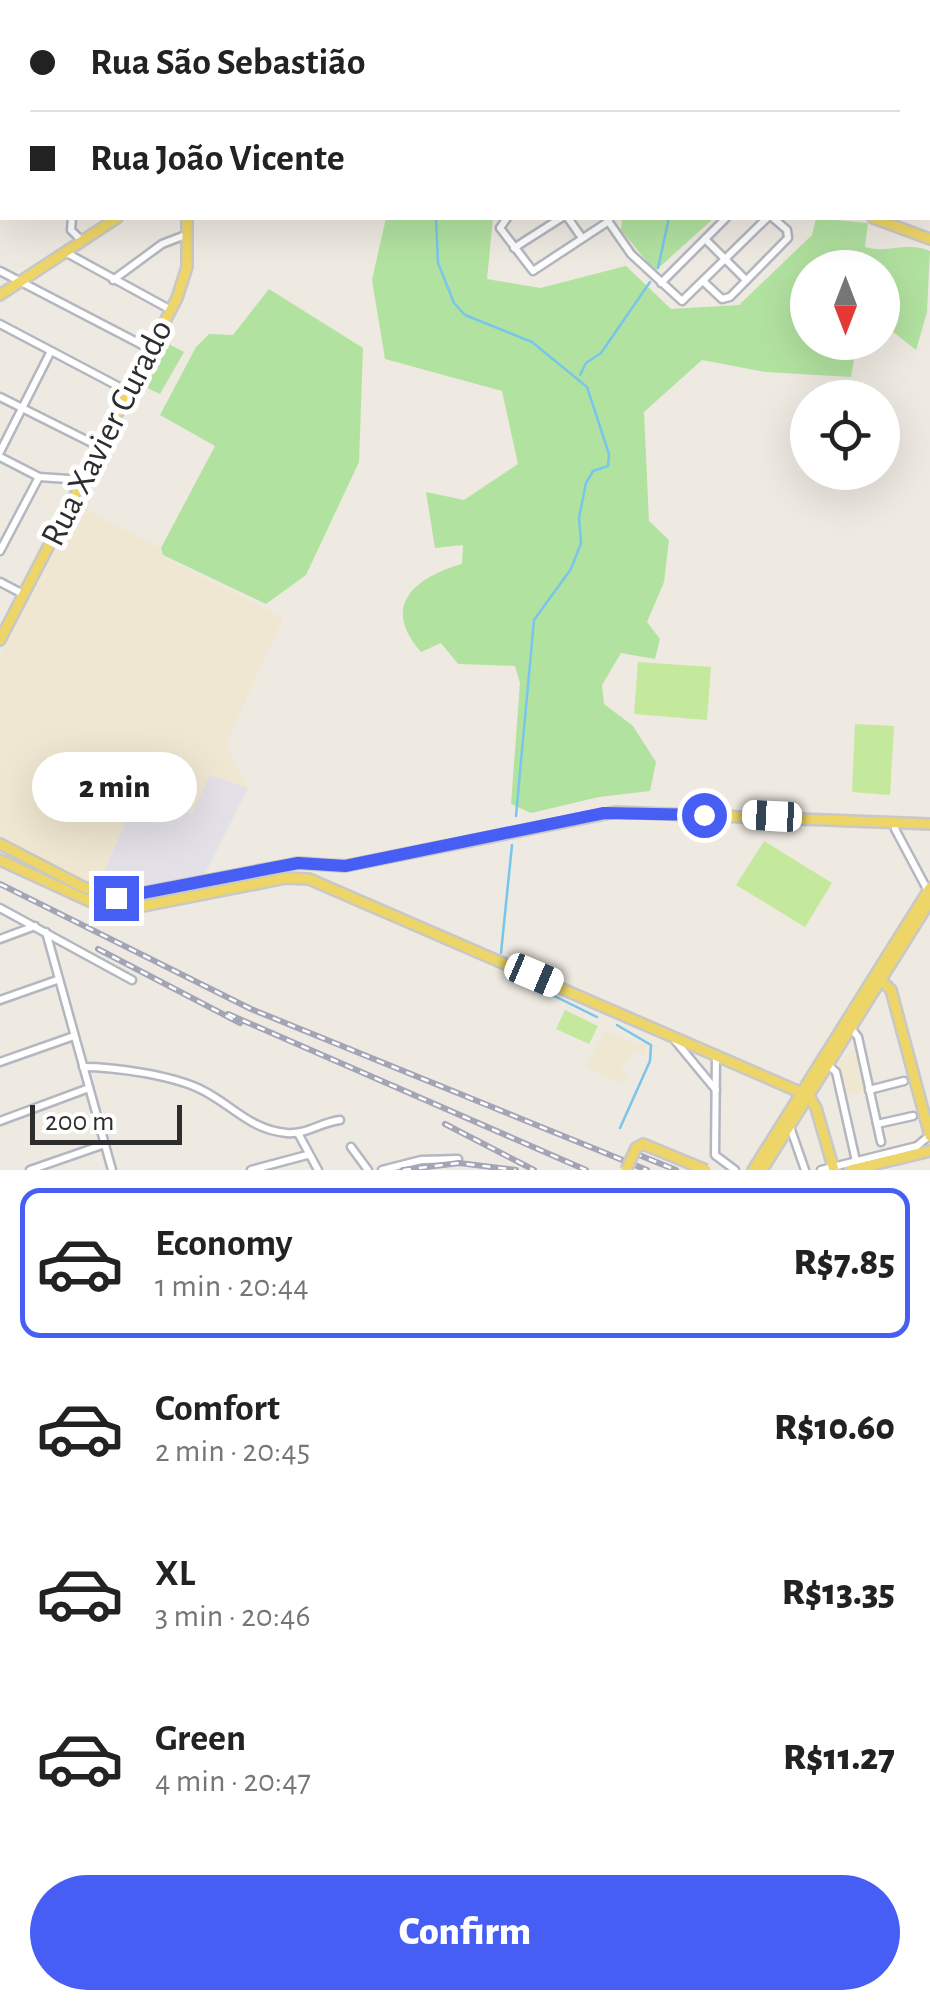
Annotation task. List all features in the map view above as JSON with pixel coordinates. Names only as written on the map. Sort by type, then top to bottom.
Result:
[{"type":"main road","points":[[0,295],[114,220]]},
{"type":"main road","name":"Rua Xavier Curado","points":[[0,640],[171,310],[187,267],[187,220]]},
{"type":"main road","points":[[894,221],[930,239]]},
{"type":"main road","points":[[0,844],[83,887],[116,898],[318,863],[345,866],[615,812],[930,824]]},
{"type":"main road","points":[[0,860],[73,897],[113,912],[286,878],[308,879],[805,1094],[816,1108],[828,1169]]},
{"type":"main road","points":[[73,897],[83,887]]},
{"type":"main road","points":[[160,891],[163,904]]},
{"type":"main road","points":[[753,1170],[826,1063],[929,894]]},
{"type":"main road","points":[[879,979],[891,990],[930,1136]]},
{"type":"main road","points":[[762,1170],[790,1127],[805,1094]]},
{"type":"main road","points":[[626,1170],[636,1148],[645,1144],[706,1170]]},
{"type":"main road","points":[[896,1159],[913,1147]]},
{"type":"main road","points":[[854,1166],[930,1151]]},
{"type":"street","points":[[72,220],[70,230],[81,240]]},
{"type":"street","points":[[506,220],[500,228],[532,271],[607,220]]},
{"type":"street","points":[[514,248],[557,220]]},
{"type":"street","points":[[569,220],[582,238]]},
{"type":"street","points":[[609,220],[632,254],[682,302],[768,220]]},
{"type":"street","points":[[661,283],[724,220]]},
{"type":"street","points":[[704,282],[725,300],[788,237],[772,220]]},
{"type":"street","points":[[114,280],[162,244],[188,234]]},
{"type":"street","points":[[705,239],[746,280]]},
{"type":"street","points":[[65,252],[171,310]]},
{"type":"street","points":[[0,271],[150,349]]},
{"type":"street","points":[[0,324],[129,392]]},
{"type":"street","points":[[51,351],[0,454],[39,477],[82,480]]},
{"type":"street","points":[[0,397],[100,447]]},
{"type":"street","points":[[0,551],[39,477]]},
{"type":"street","points":[[0,582],[24,594]]},
{"type":"street","points":[[894,829],[929,894]]},
{"type":"street","points":[[0,908],[132,980]]},
{"type":"street","points":[[0,939],[35,926]]},
{"type":"street","points":[[46,932],[112,1170]]},
{"type":"street","points":[[0,1000],[57,980]]},
{"type":"street","points":[[849,1026],[858,1037],[882,1142]]},
{"type":"street","points":[[670,1035],[716,1091]]},
{"type":"street","points":[[0,1062],[74,1036]]},
{"type":"street","points":[[716,1054],[716,1157],[735,1170]]},
{"type":"street","points":[[826,1063],[836,1072],[854,1166]]},
{"type":"street","points":[[83,1066],[121,1069],[189,1084],[250,1124],[298,1133],[340,1120]]},
{"type":"street","points":[[869,1090],[904,1082]]},
{"type":"street","points":[[0,1120],[89,1088]]},
{"type":"street","points":[[877,1124],[914,1116]]},
{"type":"street","points":[[790,1127],[805,1170]]},
{"type":"street","points":[[298,1133],[318,1170]]},
{"type":"street","points":[[828,1169],[854,1166],[913,1147],[930,1136]]},
{"type":"street","points":[[30,1170],[104,1144]]},
{"type":"street","points":[[350,1147],[368,1170]]},
{"type":"street","points":[[251,1170],[307,1155]]},
{"type":"street","points":[[382,1170],[421,1160],[458,1158]]},
{"type":"shaded area","points":[[79,506],[160,548],[162,556],[283,618],[226,743],[248,788],[210,775],[192,814],[141,787],[97,887],[0,839],[0,656]]},
{"type":"shaded area","points":[[210,775],[248,788],[204,876],[123,892],[97,887],[141,787]]},
{"type":"shaded area","points":[[604,1030],[639,1046],[643,1039],[647,1044],[645,1056],[633,1051],[624,1065],[621,1072],[628,1075],[624,1085],[586,1068]]},
{"type":"shaded area","points":[[856,1047],[867,1090],[847,1095],[838,1063]]},
{"type":"green space","points":[[386,220],[493,220],[487,279],[540,288],[626,266],[671,309],[739,305],[790,256],[790,360],[854,360],[851,377],[766,372],[702,360],[644,412],[649,521],[669,540],[664,582],[647,622],[660,639],[655,659],[621,653],[602,685],[604,704],[633,726],[656,762],[650,791],[599,797],[531,813],[511,804],[520,683],[515,666],[458,664],[441,643],[421,652],[403,621],[408,596],[418,585],[462,564],[463,545],[435,548],[426,492],[464,500],[518,464],[502,391],[385,359],[372,280]]},
{"type":"green space","points":[[622,220],[712,220],[655,271],[621,230]]},
{"type":"green space","points":[[816,220],[868,223],[865,247],[930,251],[927,312],[916,350],[900,337],[900,250],[796,250],[812,235]]},
{"type":"green space","points":[[269,289],[363,348],[359,462],[306,575],[266,604],[163,555],[161,548],[215,446],[160,415],[196,347],[209,334],[233,335]]},
{"type":"green space","points":[[161,340],[184,352],[160,394],[139,384]]},
{"type":"green space","points":[[638,662],[711,667],[707,720],[634,714]]},
{"type":"green space","points":[[855,724],[894,726],[890,795],[852,792]]},
{"type":"green space","points":[[764,841],[832,883],[805,927],[736,885]]},
{"type":"green space","points":[[565,1010],[598,1026],[589,1044],[556,1029]]},
{"type":"waterway","points":[[436,220],[438,263],[454,303],[465,315],[532,342],[587,387],[609,454],[608,466],[593,471],[586,483],[579,518],[581,543],[571,569],[534,620],[516,816]]},
{"type":"waterway","points":[[658,268],[669,220]]},
{"type":"waterway","points":[[580,375],[586,363],[601,353],[650,282]]},
{"type":"waterway","points":[[501,953],[512,845]]},
{"type":"waterway","points":[[510,974],[597,1017]]},
{"type":"waterway","points":[[617,1025],[651,1045],[650,1061],[620,1128]]},
{"type":"railway","points":[[0,884],[251,1009],[647,1170]]},
{"type":"railway","points":[[98,949],[240,1023]]},
{"type":"railway","points":[[228,1014],[586,1170]]},
{"type":"railway","points":[[445,1124],[534,1170]]},
{"type":"railway","points":[[634,1153],[676,1170]]},
{"type":"railway","points":[[403,1170],[459,1163],[516,1170]]},
{"type":"route","points":[[116,898],[298,863],[345,866],[604,813],[704,815]]}]
